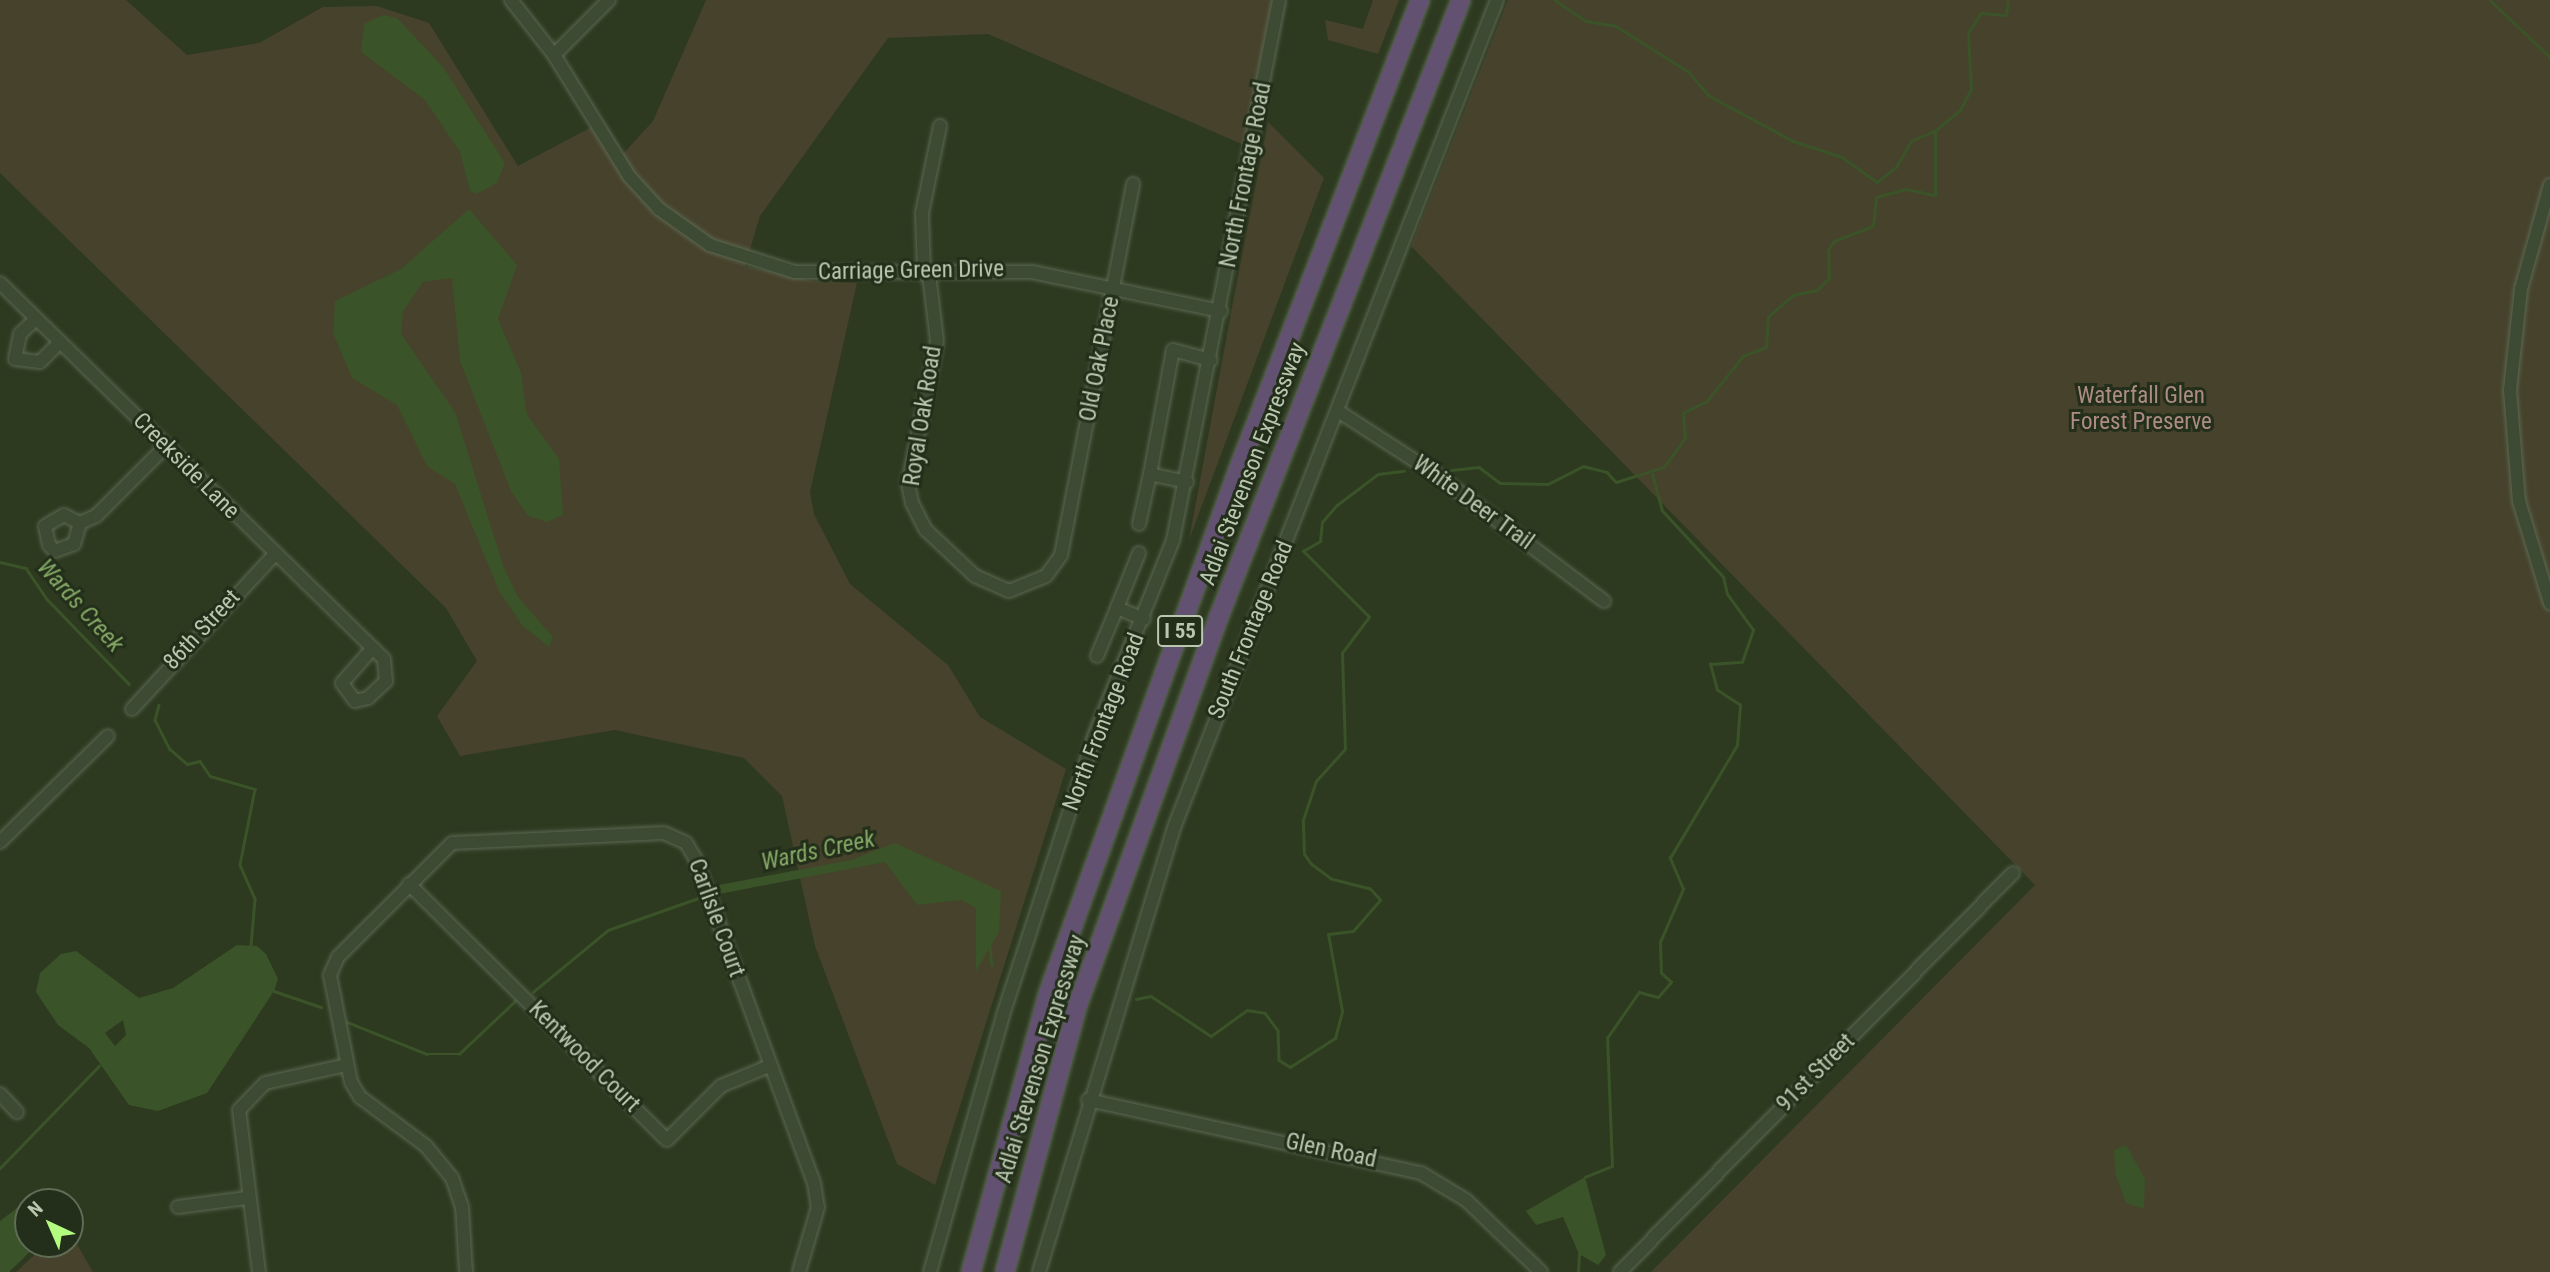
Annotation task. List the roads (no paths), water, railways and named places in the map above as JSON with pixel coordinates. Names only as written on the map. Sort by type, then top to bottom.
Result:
[{"type":"highway","name":"Adlai Stevenson Expressway","points":[[971,1272],[1048,994],[1238,470],[1420,0]]},
{"type":"highway","name":"Adlai Stevenson Expressway","points":[[1005,1272],[1078,1004],[1223,606],[1461,0]]},
{"type":"street","name":"Carriage Green Drive","points":[[511,0],[554,55],[629,176],[659,209],[710,245],[795,272],[927,274],[1007,270],[1113,288],[1221,311]]},
{"type":"street","points":[[554,55],[609,0]]},
{"type":"street","name":"North Frontage Road","points":[[930,1272],[1003,1016],[1094,736],[1143,619],[1187,482],[1279,0]]},
{"type":"street","name":"South Frontage Road","points":[[1039,1272],[1088,1100],[1175,825],[1497,0]]},
{"type":"street","name":"Royal Oak Road","points":[[940,126],[923,200],[927,274],[937,341],[908,483],[919,520],[975,576],[1009,591],[1052,571],[1067,534]]},
{"type":"street","name":"Old Oak Place","points":[[1067,534],[1133,184]]},
{"type":"street","points":[[2550,186],[2521,289],[2510,390],[2519,500],[2550,603]]},
{"type":"street","name":"Creekside Lane","points":[[0,283],[370,650]]},
{"type":"street","points":[[36,318],[20,334],[15,359],[40,362],[60,342]]},
{"type":"street","points":[[1139,524],[1173,350],[1211,360]]},
{"type":"street","name":"White Deer Trail","points":[[1338,411],[1434,473],[1604,601]]},
{"type":"street","points":[[80,523],[96,516],[166,446]]},
{"type":"street","points":[[1150,474],[1187,482]]},
{"type":"street","points":[[1097,656],[1139,553]]},
{"type":"street","name":"86th Street","points":[[132,709],[275,554]]},
{"type":"street","points":[[1117,608],[1143,619]]},
{"type":"street","points":[[0,842],[108,736]]},
{"type":"street","name":"Carlisle Court","points":[[466,1272],[462,1207],[452,1178],[426,1146],[360,1097],[346,1065],[330,975],[341,953],[447,846],[463,841],[664,833],[680,839],[695,858],[818,1195],[799,1272]]},
{"type":"street","name":"91st Street","points":[[1620,1272],[2013,873]]},
{"type":"street","name":"Kentwood Court","points":[[409,884],[667,1140],[720,1086],[769,1066]]},
{"type":"street","points":[[259,1272],[246,1198],[238,1121],[247,1096],[273,1080],[346,1065]]},
{"type":"street","points":[[0,1094],[18,1112]]},
{"type":"street","name":"Glen Road","points":[[1088,1100],[1421,1173],[1466,1200],[1541,1272]]},
{"type":"street","points":[[178,1207],[246,1198]]},
{"type":"waterway","points":[[1555,0],[1586,21],[1616,26],[1689,72],[1708,95],[1793,141],[1842,157],[1877,182],[1896,167],[1911,141],[1935,131],[1960,110],[1971,89],[1968,33],[1981,13],[2006,15],[2008,0]]},
{"type":"waterway","points":[[2490,0],[2550,57]]},
{"type":"waterway","points":[[1451,470],[1479,467],[1500,483],[1548,484],[1583,466],[1607,472],[1616,482],[1664,467],[1685,438],[1683,413],[1707,401],[1743,356],[1766,347],[1768,317],[1793,295],[1817,290],[1829,278],[1828,250],[1834,241],[1873,226],[1876,197],[1906,189],[1935,195],[1935,131]]},
{"type":"waterway","name":"Wards Creek","points":[[1136,999],[1151,996],[1211,1036],[1247,1010],[1265,1013],[1278,1030],[1279,1060],[1290,1067],[1335,1038],[1342,1011],[1328,934],[1353,931],[1380,900],[1370,889],[1331,879],[1311,864],[1304,854],[1303,820],[1316,781],[1345,749],[1342,653],[1369,617],[1303,551],[1320,541],[1322,522],[1337,505],[1378,474],[1404,471]]},
{"type":"waterway","points":[[1585,1177],[1612,1166],[1607,1038],[1639,992],[1658,997],[1671,982],[1661,973],[1660,942],[1683,889],[1670,858],[1737,745],[1740,705],[1717,690],[1710,664],[1742,662],[1753,630],[1727,594],[1723,577],[1662,511],[1652,474]]},
{"type":"waterway","name":"Wards Creek","points":[[0,562],[26,568],[47,599],[129,684]]},
{"type":"waterway","name":"Wards Creek","points":[[159,705],[155,720],[170,749],[187,764],[200,761],[210,776],[255,789],[240,865],[255,899],[251,946]]},
{"type":"waterway","name":"Wards Creek","points":[[533,992],[608,930],[701,897]]},
{"type":"waterway","name":"Wards Creek","points":[[990,947],[992,965]]},
{"type":"waterway","name":"Wards Creek","points":[[274,991],[321,1007]]},
{"type":"waterway","name":"Wards Creek","points":[[347,1022],[427,1054],[459,1054],[515,1001]]},
{"type":"waterway","name":"Wards Creek","points":[[0,1168],[99,1066]]},
{"type":"waterway","points":[[1578,1272],[1579,1254]]},
{"type":"park label","name":"Waterfall Glen Forest Preserve","points":[[2141,409]]}]
